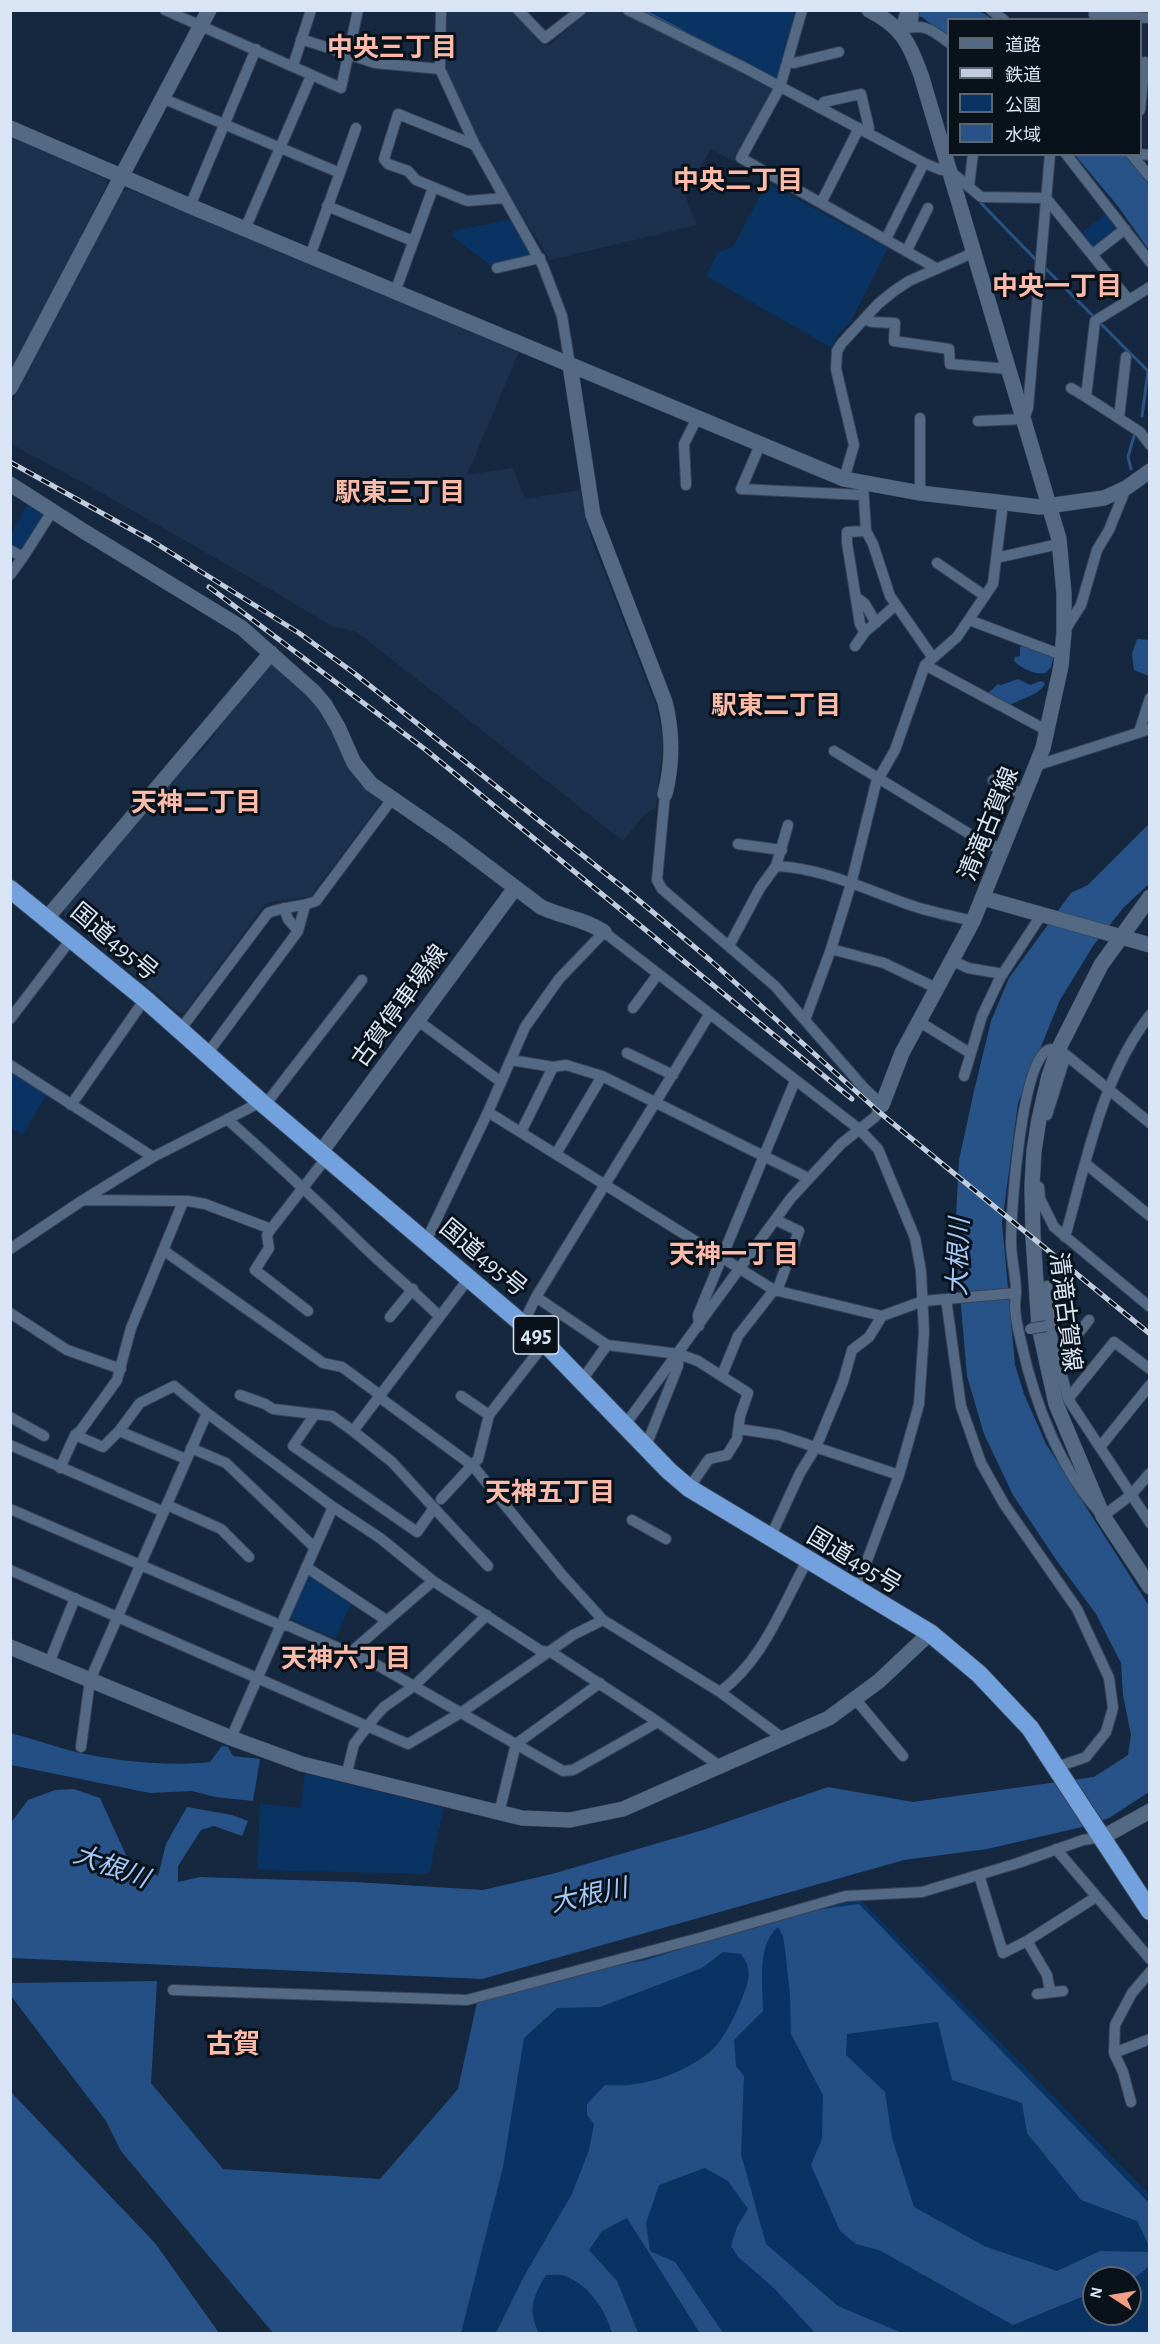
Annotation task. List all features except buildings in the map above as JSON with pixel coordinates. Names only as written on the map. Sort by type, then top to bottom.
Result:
[{"type":"highway","name":"国道495号","points":[[10,889],[145,999],[263,1103],[545,1343],[689,1488],[930,1633],[996,1690],[1030,1728],[1059,1770]]},
{"type":"highway","name":"495","points":[[1059,1770],[1149,1911]]},
{"type":"street","points":[[165,10],[341,88],[358,10]]},
{"type":"street","points":[[10,388],[209,10]]},
{"type":"street","points":[[292,66],[311,10]]},
{"type":"street","points":[[441,10],[440,69],[475,145],[540,258],[562,316],[593,515],[665,702],[671,726],[671,771],[665,794],[657,880],[662,889],[774,986],[864,1088],[882,1105]]},
{"type":"street","points":[[518,10],[545,38],[580,10]]},
{"type":"street","points":[[628,10],[781,84],[820,108],[924,163],[941,170],[949,170],[981,197],[1046,198],[1128,298]]},
{"type":"street","points":[[802,10],[781,84],[741,158],[936,268]]},
{"type":"street","name":"清滝古賀線","points":[[868,10],[908,18],[911,47],[975,252],[1059,544],[1064,594],[1064,632],[1048,731],[1038,765],[982,898],[1113,935],[1062,1052],[1049,1076],[1034,1151],[1033,1237],[1039,1327],[1056,1404],[1103,1516],[1149,1587]]},
{"type":"street","points":[[1094,10],[1094,15],[1149,18]]},
{"type":"street","points":[[908,18],[915,25],[924,27],[947,41]]},
{"type":"street","points":[[301,39],[375,63],[440,69]]},
{"type":"street","points":[[190,206],[256,49]]},
{"type":"street","points":[[788,61],[794,63],[839,52]]},
{"type":"street","points":[[1142,91],[1145,62]]},
{"type":"street","points":[[246,229],[311,76]]},
{"type":"street","points":[[820,108],[824,102],[861,94],[869,128],[863,130],[821,202]]},
{"type":"street","points":[[162,98],[340,173]]},
{"type":"street","points":[[475,145],[398,114],[384,159],[388,164],[408,171],[416,180],[467,201],[506,198]]},
{"type":"street","points":[[10,128],[190,206],[844,479],[863,489]]},
{"type":"street","points":[[310,256],[356,128]]},
{"type":"street","points":[[969,186],[973,156]]},
{"type":"street","points":[[978,421],[1024,419],[1028,408],[1050,156]]},
{"type":"street","points":[[1068,156],[1149,262]]},
{"type":"street","points":[[1133,156],[1149,177]]},
{"type":"street","points":[[886,239],[924,163]]},
{"type":"street","points":[[395,292],[433,188]]},
{"type":"street","points":[[327,206],[413,241]]},
{"type":"street","points":[[907,250],[928,208]]},
{"type":"street","points":[[1093,254],[1125,229]]},
{"type":"street","points":[[844,479],[854,445],[836,369],[836,359],[842,343],[894,291],[936,268],[975,252]]},
{"type":"street","points":[[497,268],[540,258]]},
{"type":"street","points":[[1086,397],[1095,321],[1128,298],[1149,287]]},
{"type":"street","points":[[864,319],[895,324],[894,341],[949,349],[950,364],[1009,369]]},
{"type":"street","points":[[1119,418],[1126,357]]},
{"type":"street","points":[[1071,387],[1140,432],[1149,445]]},
{"type":"street","points":[[686,485],[684,444],[697,418]]},
{"type":"street","points":[[920,418],[920,493]]},
{"type":"street","points":[[760,444],[741,489],[863,489],[1049,506],[1104,498],[1126,488],[1149,471]]},
{"type":"street","points":[[10,484],[243,628],[313,691],[325,705],[362,775],[541,907],[554,914],[591,923],[604,932],[859,1129],[878,1149],[913,1230],[919,1251],[923,1301],[923,1370],[919,1404],[899,1475],[856,1590]]},
{"type":"street","points":[[1064,632],[1081,605],[1097,550],[1109,530],[1126,488]]},
{"type":"street","points":[[863,489],[866,531],[873,544],[884,580],[929,662],[1048,731]]},
{"type":"street","points":[[805,1020],[831,949],[851,884],[870,802],[879,778],[895,750],[929,662],[957,637],[993,584],[1003,503]]},
{"type":"street","points":[[10,575],[53,510]]},
{"type":"street","points":[[865,632],[860,624],[848,532],[866,531]]},
{"type":"street","points":[[996,558],[1059,544]]},
{"type":"street","points":[[10,550],[23,557]]},
{"type":"street","points":[[937,563],[985,596]]},
{"type":"street","points":[[856,597],[865,604],[876,623]]},
{"type":"street","points":[[855,646],[865,632],[896,605]]},
{"type":"street","points":[[969,620],[1062,655]]},
{"type":"street","points":[[47,918],[271,653]]},
{"type":"street","points":[[1038,765],[1144,730],[1149,698]]},
{"type":"street","points":[[834,751],[981,841],[1002,849]]},
{"type":"street","points":[[993,780],[1025,796]]},
{"type":"street","points":[[180,1030],[268,913],[284,908],[305,906],[316,901],[392,799]]},
{"type":"street","points":[[729,946],[760,888],[776,866],[788,825]]},
{"type":"street","points":[[738,844],[782,850]]},
{"type":"street","points":[[776,866],[794,868],[912,905],[973,921]]},
{"type":"street","name":"古賀停車場線","points":[[321,1152],[515,888]]},
{"type":"street","points":[[1149,897],[1113,935],[1149,945]]},
{"type":"street","points":[[625,1425],[808,1178],[841,1144],[875,1117],[902,1053],[973,921],[982,898]]},
{"type":"street","points":[[207,1054],[298,931],[305,906]]},
{"type":"street","points":[[284,908],[288,919],[298,931]]},
{"type":"street","points":[[964,1076],[982,1016],[1002,974],[1042,914]]},
{"type":"street","points":[[426,1241],[488,1112],[525,1027],[560,979],[604,932]]},
{"type":"street","points":[[10,1019],[72,938]]},
{"type":"street","points":[[831,949],[884,963],[936,988]]},
{"type":"street","points":[[951,960],[968,968],[1002,974]]},
{"type":"street","points":[[633,1008],[658,974]]},
{"type":"street","points":[[10,1249],[153,1157],[263,1103],[362,980]]},
{"type":"street","points":[[71,1105],[145,999]]},
{"type":"street","points":[[523,1324],[536,1297],[709,1015]]},
{"type":"street","points":[[1065,1237],[1108,1090],[1146,1027],[1149,1015]]},
{"type":"street","points":[[417,1020],[501,1082]]},
{"type":"street","points":[[918,1021],[970,1053]]},
{"type":"street","points":[[1149,1123],[1062,1052],[1050,1049],[1039,1060],[1026,1107],[1017,1153],[1011,1245],[1015,1306],[1022,1344],[1041,1410],[1054,1441],[1087,1499],[1103,1516],[1131,1496],[1149,1473]]},
{"type":"street","points":[[1062,1052],[1043,1138],[1038,1192],[1046,1215],[1054,1227],[1149,1307]]},
{"type":"street","points":[[627,1053],[673,1075]]},
{"type":"street","points":[[511,1060],[553,1067],[566,1065],[602,1076],[808,1178]]},
{"type":"street","points":[[10,1065],[153,1157]]},
{"type":"street","points":[[521,1132],[553,1067]]},
{"type":"street","points":[[556,1154],[602,1076]]},
{"type":"street","points":[[699,1326],[698,1315],[795,1081]]},
{"type":"street","points":[[488,1112],[775,1291],[882,1316],[923,1301],[1013,1293]]},
{"type":"street","points":[[227,1119],[413,1289],[439,1316]]},
{"type":"street","points":[[308,1311],[255,1270],[269,1248],[267,1234],[323,1162],[321,1152]]},
{"type":"street","points":[[1086,1164],[1149,1216]]},
{"type":"street","points":[[83,1200],[205,1204],[271,1229]]},
{"type":"street","points":[[60,1468],[75,1435],[117,1380],[131,1328],[183,1202]]},
{"type":"street","points":[[722,1375],[738,1336],[775,1291],[799,1231],[776,1220]]},
{"type":"street","points":[[163,1250],[323,1363],[342,1367],[473,1466],[563,1576],[603,1620],[720,1692],[784,1739]]},
{"type":"street","points":[[353,1431],[469,1278]]},
{"type":"street","points":[[1047,1286],[1052,1336],[1068,1399],[1149,1523]]},
{"type":"street","points":[[390,1317],[413,1289]]},
{"type":"street","points":[[536,1297],[607,1345],[679,1354],[698,1361],[748,1393],[740,1416],[737,1439],[727,1455],[709,1459],[689,1488]]},
{"type":"street","points":[[946,1299],[961,1406],[981,1463],[1004,1504],[1077,1609],[1109,1678],[1113,1708],[1106,1732],[1086,1757],[1059,1770]]},
{"type":"street","points":[[10,1313],[60,1346],[120,1369]]},
{"type":"street","points":[[770,1538],[800,1473],[816,1447],[843,1382],[852,1350],[869,1337],[882,1316]]},
{"type":"street","points":[[1057,1360],[1089,1320]]},
{"type":"street","points":[[1030,1329],[1046,1326]]},
{"type":"street","points":[[1068,1399],[1114,1342],[1149,1370]]},
{"type":"street","points":[[315,1414],[293,1446],[417,1532],[438,1504],[478,1459],[489,1415],[545,1343]]},
{"type":"street","points":[[582,1380],[607,1345]]},
{"type":"street","points":[[646,1446],[678,1366],[679,1354]]},
{"type":"street","points":[[1100,1447],[1149,1385]]},
{"type":"street","points":[[75,1435],[103,1447],[119,1431],[140,1403],[174,1386],[333,1507],[380,1538],[433,1581],[541,1651],[551,1652],[600,1683],[721,1767]]},
{"type":"street","points":[[240,1395],[273,1409],[332,1416],[392,1462],[438,1504],[488,1566]]},
{"type":"street","points":[[461,1396],[489,1415]]},
{"type":"street","points":[[81,1747],[90,1680],[207,1413]]},
{"type":"street","points":[[10,1417],[44,1436]]},
{"type":"street","points":[[739,1429],[779,1435],[899,1475]]},
{"type":"street","points":[[119,1431],[186,1459]]},
{"type":"street","points":[[11,1445],[60,1468],[221,1529],[249,1557]]},
{"type":"street","points":[[191,1448],[226,1463],[314,1547]]},
{"type":"street","points":[[231,1738],[333,1507]]},
{"type":"street","points":[[10,1509],[280,1625],[289,1626],[351,1652],[462,1712],[563,1771],[573,1770],[658,1722]]},
{"type":"street","points":[[632,1520],[666,1539]]},
{"type":"street","points":[[720,1692],[747,1667],[770,1635],[807,1561]]},
{"type":"street","points":[[306,1567],[386,1620]]},
{"type":"street","points":[[10,1570],[408,1744],[462,1712],[573,1635],[603,1620]]},
{"type":"street","points":[[351,1652],[433,1581]]},
{"type":"street","points":[[49,1663],[75,1598]]},
{"type":"street","points":[[346,1776],[354,1744],[384,1707],[414,1686],[487,1615]]},
{"type":"street","points":[[10,1647],[231,1738],[302,1764],[499,1812],[547,1820],[570,1820],[623,1809],[830,1718],[856,1700],[930,1633]]},
{"type":"street","points":[[499,1812],[516,1744],[600,1683]]},
{"type":"street","points":[[856,1700],[903,1756]]},
{"type":"street","points":[[173,1990],[467,2000],[846,1896],[922,1893],[1083,1840],[1149,1811]]},
{"type":"street","points":[[1056,1849],[1149,1959]]},
{"type":"street","points":[[979,1875],[1003,1953],[1027,1941],[1096,1897]]},
{"type":"street","points":[[1027,1941],[1047,1975],[1050,1991]]},
{"type":"street","points":[[1131,2102],[1124,2072],[1114,2053],[1115,2025],[1132,1993],[1149,1972]]},
{"type":"street","points":[[1037,1994],[1063,1991]]},
{"type":"street","points":[[1114,2053],[1149,2039]]},
{"type":"shaded area","points":[[444,11],[514,11],[548,46],[588,11],[619,11],[773,89],[734,161],[711,149],[684,193],[697,225],[550,260],[478,145],[443,64]]},
{"type":"shaded area","points":[[11,136],[105,178],[107,185],[11,371]]},
{"type":"shaded area","points":[[129,189],[519,352],[467,475],[513,468],[525,499],[580,490],[591,538],[657,708],[663,739],[656,807],[643,816],[623,841],[357,632],[331,626],[93,488],[11,444],[10,406],[121,192]]},
{"type":"shaded area","points":[[1137,639],[1149,640],[1149,676],[1134,670],[1132,654]]},
{"type":"shaded area","points":[[1024,644],[1054,655],[1051,667],[1046,673],[1029,671],[1014,661],[1015,657],[1020,656],[1020,647]]},
{"type":"shaded area","points":[[272,664],[311,694],[380,796],[381,802],[311,896],[266,903],[184,1013],[179,1013],[64,916],[64,909],[191,759],[196,758],[215,735],[216,728]]},
{"type":"shaded area","points":[[1018,679],[1030,685],[1041,681],[1045,683],[1040,690],[1010,705],[988,693],[998,684]]},
{"type":"shaded area","points":[[10,1733],[88,1755],[159,1763],[210,1762],[222,1746],[228,1747],[233,1756],[260,1759],[253,1801],[215,1797],[192,1791],[150,1793],[11,1765]]},
{"type":"shaded area","points":[[859,1904],[1149,2203],[1149,2246],[1137,2221],[1081,2200],[1027,2133],[1022,2103],[952,2080],[938,2022],[847,2034],[846,2055],[885,2092],[892,2138],[914,2207],[984,2246],[1057,2271],[1100,2251],[1149,2252],[1149,2266],[1142,2272],[1142,2266],[1082,2266],[1082,2297],[1013,2325],[879,2250],[856,2244],[840,2231],[811,2165],[822,2139],[823,2095],[791,2034],[785,1949],[783,1936],[778,1927],[766,1944],[762,1966],[763,2011],[734,2040],[736,2066],[744,2076],[741,2154],[766,2244],[838,2306],[902,2333],[815,2333],[774,2288],[738,2257],[731,2246],[737,2227],[748,2209],[728,2181],[705,2168],[659,2185],[646,2223],[650,2251],[675,2262],[723,2333],[700,2333],[627,2218],[602,2231],[589,2250],[617,2281],[638,2333],[612,2333],[605,2315],[589,2292],[565,2276],[546,2275],[533,2303],[533,2317],[539,2333],[496,2333],[523,2278],[572,2194],[589,2150],[594,2124],[587,2115],[587,2104],[605,2085],[618,2086],[648,2082],[677,2072],[703,2058],[717,2045],[725,2033],[744,1995],[749,1972],[741,1954],[723,1952],[702,1968],[600,2007],[557,2008],[524,2038],[503,2167],[461,2333],[273,2333],[121,2151],[106,2121],[11,1996],[11,1983],[157,1981],[151,2083],[223,2169],[380,2179],[458,2089],[479,1993],[646,1960],[793,1913]]},
{"type":"green space","points":[[642,11],[795,11],[777,79]]},
{"type":"green space","points":[[767,183],[888,248],[851,321],[836,337],[832,348],[706,276],[718,252],[733,247]]},
{"type":"green space","points":[[1109,211],[1118,230],[1097,246],[1092,246],[1082,233]]},
{"type":"green space","points":[[513,219],[534,257],[493,267],[452,236],[454,231]]},
{"type":"green space","points":[[29,500],[47,515],[22,552],[11,547],[11,534]]},
{"type":"green space","points":[[10,1071],[47,1094],[22,1135],[11,1127]]},
{"type":"green space","points":[[311,1575],[352,1602],[335,1639],[289,1617],[306,1576]]},
{"type":"green space","points":[[305,1773],[444,1808],[429,1874],[257,1870],[260,1804],[301,1808]]},
{"type":"green space","points":[[849,1888],[1149,2194],[1149,2333],[426,2334],[511,1994]]},
{"type":"water","points":[[893,11],[980,11],[990,18],[947,18],[947,36],[922,17]]},
{"type":"water","points":[[1076,156],[1126,156],[1149,185],[1149,250],[1117,205]]},
{"type":"water","name":"大根川","points":[[1149,824],[1149,884],[1124,907],[1093,946],[1060,1000],[1018,1103],[1002,1223],[1015,1365],[1024,1394],[1046,1444],[1149,1606],[1149,1792],[1109,1818],[1082,1827],[987,1849],[904,1860],[482,1979],[11,1958],[10,1824],[28,1800],[55,1790],[74,1789],[100,1798],[130,1864],[158,1876],[166,1844],[187,1807],[232,1815],[248,1821],[242,1836],[214,1826],[201,1830],[178,1866],[178,1882],[200,1877],[355,1882],[483,1890],[552,1874],[703,1830],[828,1787],[913,1802],[1094,1777],[1128,1755],[1131,1735],[1123,1695],[1121,1663],[1096,1614],[1013,1495],[984,1434],[967,1376],[955,1236],[959,1160],[991,1021],[1009,978],[1071,893],[1088,885]]},
{"type":"water","points":[[11,2092],[155,2243],[219,2333],[11,2333]]},
{"type":"waterway","points":[[643,10],[684,32]]},
{"type":"waterway","points":[[981,203],[1038,262]]},
{"type":"waterway","points":[[1043,266],[1148,371],[1142,416]]},
{"type":"waterway","points":[[1131,469],[1128,457],[1134,436]]},
{"type":"railway","points":[[10,462],[152,541],[299,633],[354,673],[630,893],[710,960],[879,1112],[1150,1334]]},
{"type":"railway","points":[[209,587],[426,750],[852,1099]]},
{"type":"district","name":"中央三丁目","points":[[392,48]]},
{"type":"district","name":"中央二丁目","points":[[738,181]]},
{"type":"district","name":"中央一丁目","points":[[1057,287]]},
{"type":"district","name":"駅東三丁目","points":[[400,493]]},
{"type":"district","name":"駅東二丁目","points":[[776,706]]},
{"type":"district","name":"天神二丁目","points":[[196,803]]},
{"type":"district","name":"天神一丁目","points":[[734,1255]]},
{"type":"district","name":"天神五丁目","points":[[550,1493]]},
{"type":"district","name":"天神六丁目","points":[[346,1659]]},
{"type":"district","name":"古賀","points":[[233,2045]]}]
